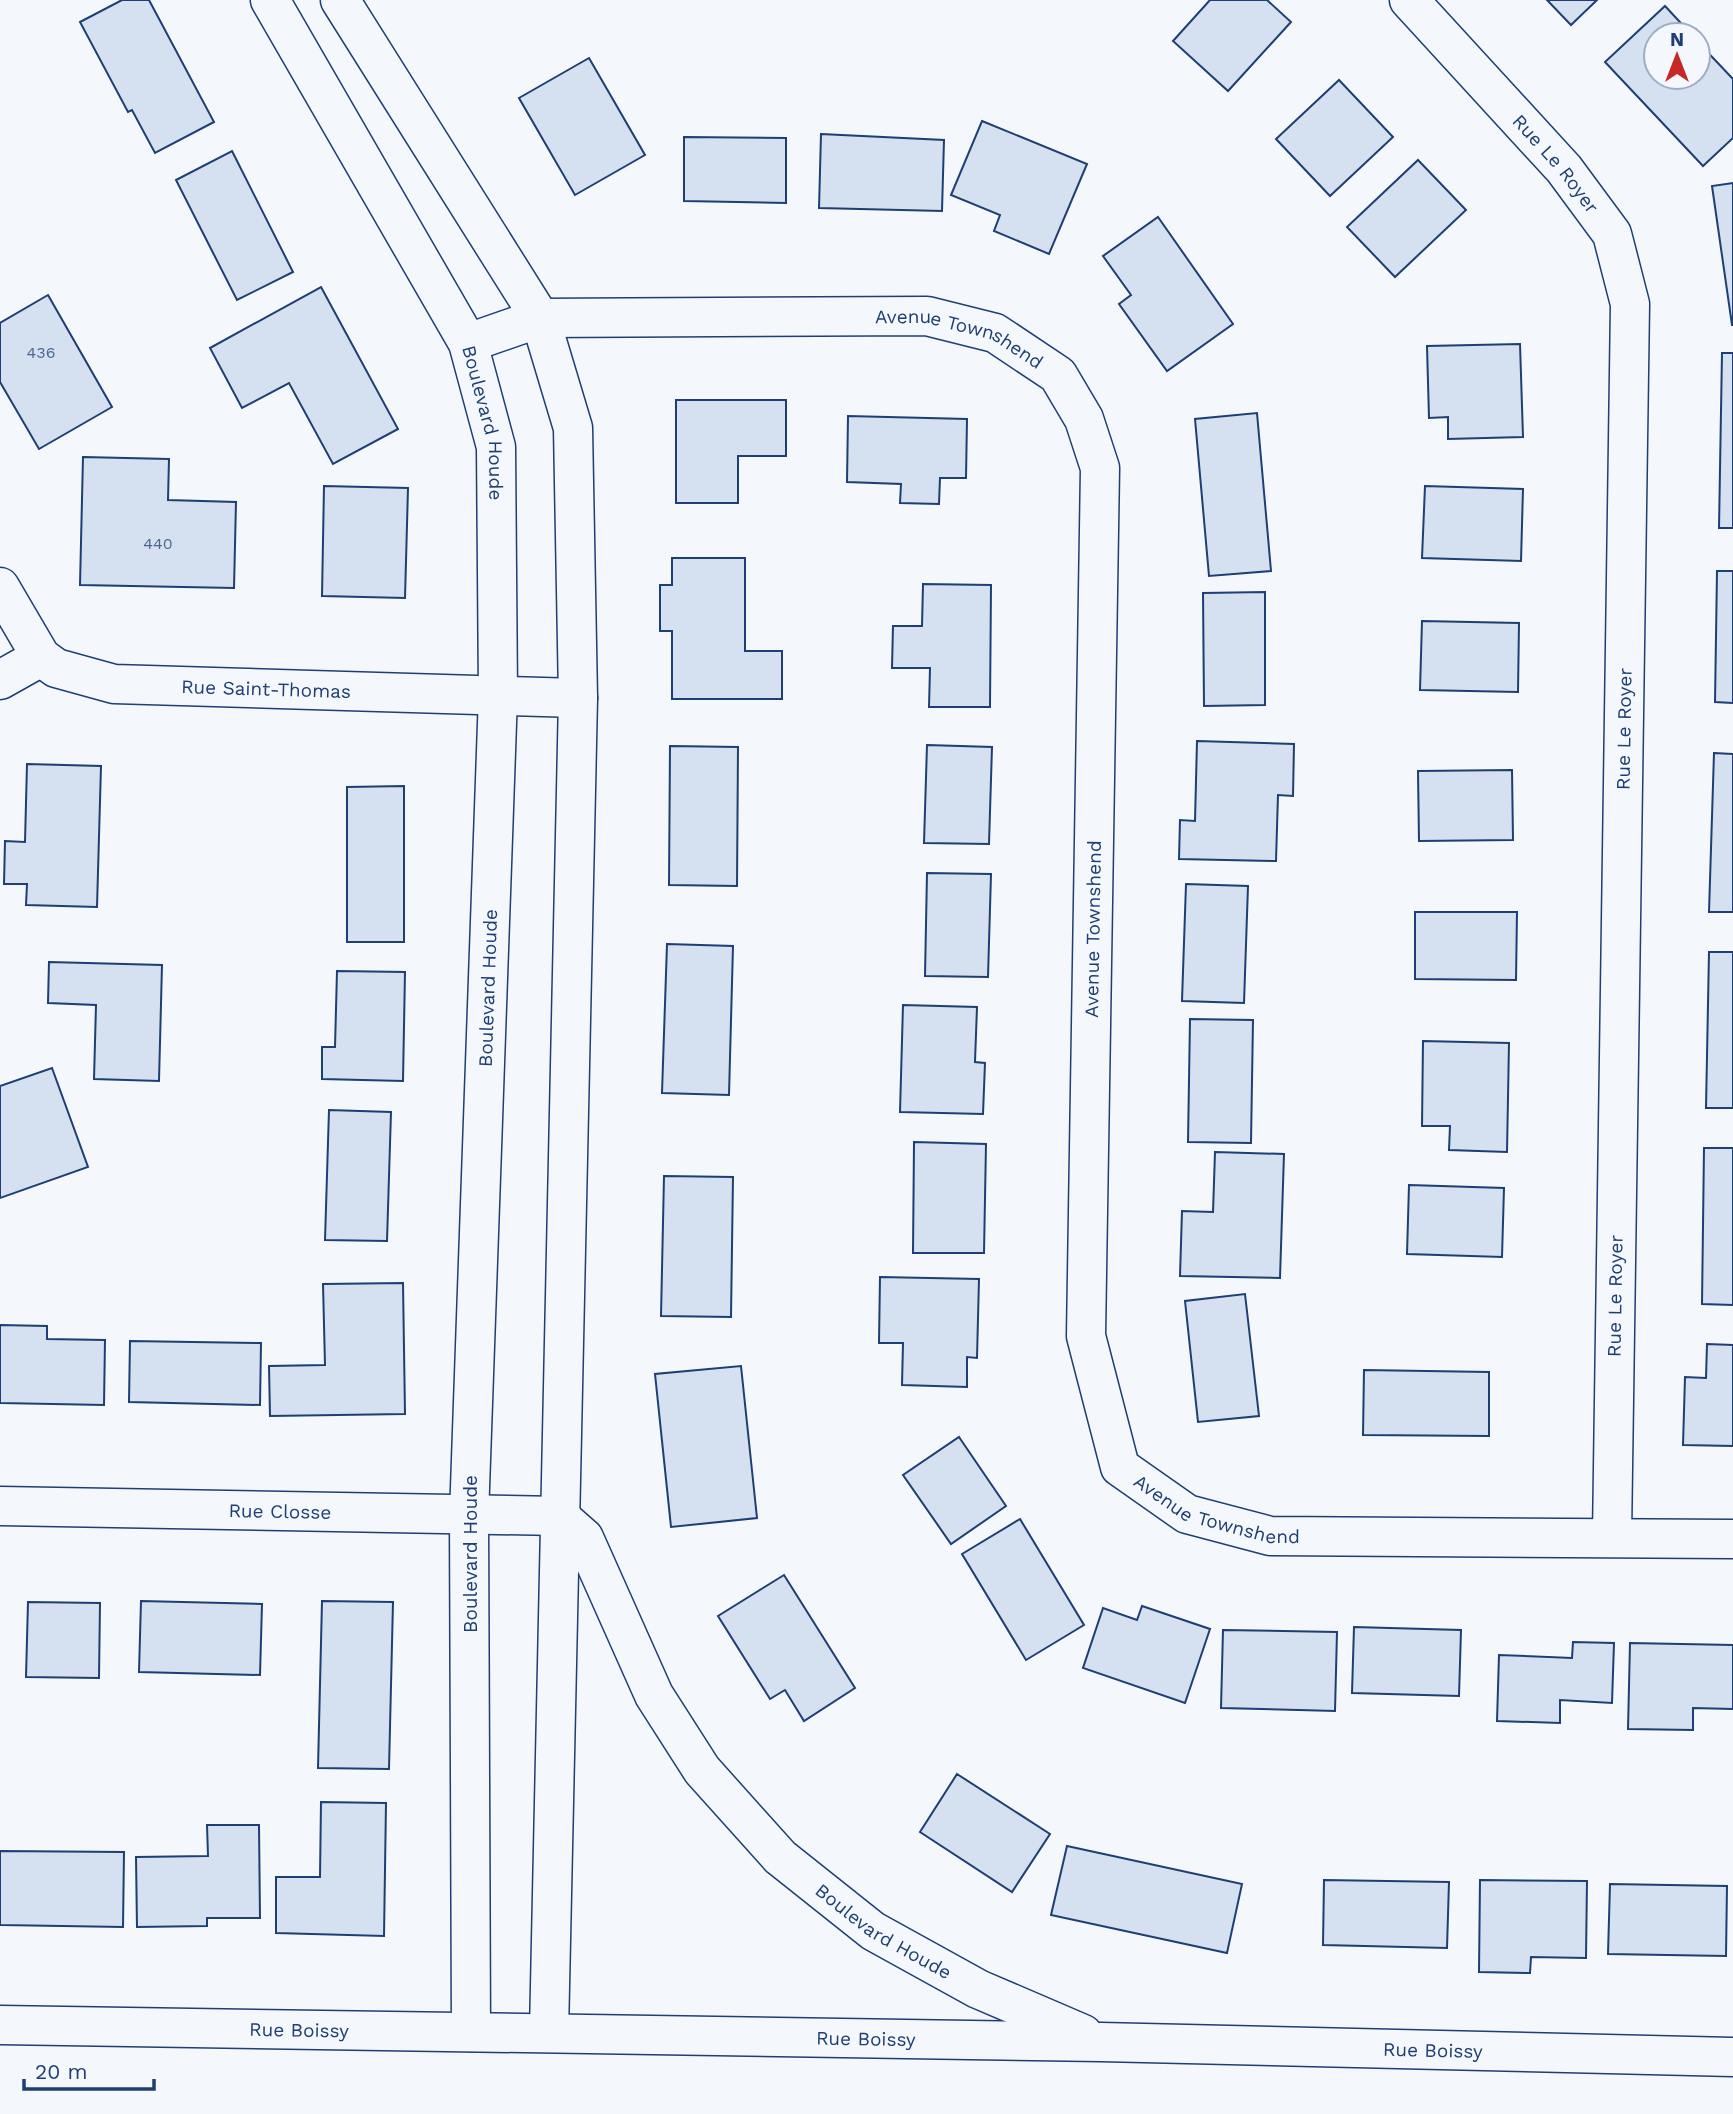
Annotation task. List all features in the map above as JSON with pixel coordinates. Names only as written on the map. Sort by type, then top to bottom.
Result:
[{"type":"street","name":"Boulevard Houde","points":[[270,0],[468,342],[496,447],[498,695],[469,1516],[471,2032]]},
{"type":"street","points":[[340,0],[540,318],[573,428],[578,698],[549,2032]]},
{"type":"street","name":"Rue Le Royer","points":[[1409,0],[1564,169],[1612,234],[1630,304],[1612,1537]]},
{"type":"street","name":"Avenue Townshend","points":[[468,342],[540,318],[927,316],[995,333],[1058,375],[1084,419],[1100,468],[1086,1336],[1120,1467],[1188,1514],[1270,1536],[1733,1539]]},
{"type":"street","points":[[0,587],[41,657],[0,680]]},
{"type":"street","name":"Rue Saint-Thomas","points":[[41,657],[56,668],[114,684],[578,698]]},
{"type":"street","name":"Rue Closse","points":[[0,1506],[559,1516]]},
{"type":"street","name":"Boulevard Houde","points":[[559,1516],[584,1538],[654,1695],[681,1738],[702,1770],[780,1857],[873,1931],[978,1989],[1101,2042]]},
{"type":"street","name":"Rue Boissy","points":[[0,2025],[1101,2042],[1733,2057]]},
{"type":"building","points":[[122,0],[149,0],[214,122],[155,153],[132,110],[128,112],[80,22]]},
{"type":"building","points":[[1210,0],[1267,0],[1291,22],[1228,91],[1173,41]]},
{"type":"building","points":[[1547,0],[1597,0],[1571,25]]},
{"type":"building","points":[[1665,6],[1679,21],[1649,21]]},
{"type":"building","points":[[1642,27],[1642,91],[1712,91],[1712,57],[1733,79],[1733,138],[1703,166],[1605,62]]},
{"type":"building","points":[[589,58],[645,155],[575,195],[519,98]]},
{"type":"building","points":[[1339,80],[1393,137],[1330,196],[1276,139]]},
{"type":"building","points":[[982,121],[1087,164],[1049,254],[994,231],[1000,215],[951,195]]},
{"type":"building","points":[[821,134],[944,140],[942,211],[819,208]]},
{"type":"building","points":[[684,137],[786,138],[786,203],[684,201]]},
{"type":"building","points":[[232,151],[293,272],[237,300],[176,180]]},
{"type":"building","points":[[1418,160],[1466,210],[1395,277],[1347,227]]},
{"type":"building","points":[[1733,183],[1733,325],[1732,325],[1712,186]]},
{"type":"building","points":[[1158,217],[1233,324],[1167,371],[1119,304],[1131,295],[1103,256]]},
{"type":"building","points":[[321,287],[398,429],[333,464],[289,383],[242,408],[210,348]]},
{"type":"building","points":[[48,295],[112,407],[39,449],[0,382],[0,323]]},
{"type":"building","points":[[1520,344],[1523,437],[1448,439],[1448,417],[1429,418],[1427,346]]},
{"type":"building","points":[[1722,353],[1733,353],[1733,528],[1719,528]]},
{"type":"building","points":[[676,400],[786,400],[786,456],[738,456],[738,503],[676,503]]},
{"type":"building","points":[[1257,413],[1271,571],[1209,576],[1195,419]]},
{"type":"building","points":[[848,416],[967,419],[966,478],[940,478],[939,504],[900,503],[901,484],[847,482]]},
{"type":"building","points":[[83,457],[169,459],[168,500],[236,502],[234,588],[80,585]]},
{"type":"building","points":[[324,486],[408,488],[405,598],[322,596]]},
{"type":"building","points":[[1425,486],[1523,489],[1521,561],[1422,558]]},
{"type":"building","points":[[672,558],[745,558],[745,651],[782,651],[782,699],[672,699],[672,631],[660,631],[660,585],[672,585]]},
{"type":"building","points":[[1717,571],[1733,571],[1733,703],[1715,702]]},
{"type":"building","points":[[923,584],[991,585],[990,707],[929,707],[930,668],[892,668],[893,626],[922,626]]},
{"type":"building","points":[[1265,592],[1265,705],[1204,706],[1203,593]]},
{"type":"building","points":[[1422,621],[1519,623],[1518,692],[1420,690]]},
{"type":"building","points":[[1197,741],[1294,744],[1293,796],[1278,795],[1276,861],[1179,859],[1180,820],[1195,821]]},
{"type":"building","points":[[927,745],[992,747],[989,844],[924,843]]},
{"type":"building","points":[[670,746],[738,747],[737,886],[669,885]]},
{"type":"building","points":[[1714,753],[1733,754],[1733,912],[1709,912]]},
{"type":"building","points":[[27,764],[101,766],[97,907],[26,905],[27,884],[4,884],[5,841],[25,842]]},
{"type":"building","points":[[1512,770],[1513,840],[1419,841],[1418,771]]},
{"type":"building","points":[[404,786],[404,942],[347,942],[347,787]]},
{"type":"building","points":[[927,873],[991,874],[988,977],[925,976]]},
{"type":"building","points":[[1186,884],[1248,886],[1244,1003],[1182,1001]]},
{"type":"building","points":[[1415,912],[1517,912],[1516,980],[1415,979]]},
{"type":"building","points":[[667,944],[733,946],[729,1095],[662,1093]]},
{"type":"building","points":[[1709,952],[1733,952],[1733,1108],[1706,1108]]},
{"type":"building","points":[[49,962],[162,965],[159,1081],[94,1079],[96,1005],[48,1003]]},
{"type":"building","points":[[337,971],[405,972],[403,1081],[322,1079],[322,1047],[335,1047]]},
{"type":"building","points":[[903,1005],[977,1007],[975,1062],[985,1063],[983,1114],[900,1112]]},
{"type":"building","points":[[1190,1019],[1253,1020],[1251,1143],[1188,1142]]},
{"type":"building","points":[[1423,1041],[1509,1043],[1507,1152],[1449,1150],[1450,1126],[1422,1126]]},
{"type":"building","points":[[52,1068],[88,1167],[0,1198],[0,1086]]},
{"type":"building","points":[[329,1110],[391,1112],[387,1241],[325,1240]]},
{"type":"building","points":[[914,1142],[986,1144],[984,1253],[913,1253]]},
{"type":"building","points":[[1704,1148],[1733,1148],[1733,1305],[1702,1304]]},
{"type":"building","points":[[1215,1152],[1284,1154],[1280,1278],[1180,1276],[1182,1211],[1213,1212]]},
{"type":"building","points":[[664,1176],[733,1177],[731,1317],[661,1316]]},
{"type":"building","points":[[1409,1185],[1504,1188],[1502,1257],[1407,1254]]},
{"type":"building","points":[[880,1277],[979,1279],[977,1358],[967,1357],[967,1387],[902,1385],[903,1343],[879,1343]]},
{"type":"building","points":[[403,1283],[405,1414],[270,1416],[269,1366],[325,1365],[323,1284]]},
{"type":"building","points":[[1245,1294],[1259,1416],[1198,1422],[1185,1301]]},
{"type":"building","points":[[0,1325],[47,1326],[47,1339],[105,1340],[104,1405],[0,1403]]},
{"type":"building","points":[[130,1341],[261,1343],[260,1405],[129,1402]]},
{"type":"building","points":[[1707,1344],[1733,1345],[1733,1446],[1683,1445],[1685,1377],[1706,1378]]},
{"type":"building","points":[[741,1366],[757,1518],[671,1527],[655,1374]]},
{"type":"building","points":[[1364,1370],[1489,1372],[1489,1436],[1363,1435]]},
{"type":"building","points":[[959,1437],[1006,1506],[951,1544],[903,1475]]},
{"type":"building","points":[[1020,1519],[1084,1625],[1026,1660],[962,1554]]},
{"type":"building","points":[[784,1575],[855,1688],[804,1721],[785,1690],[770,1699],[718,1616]]},
{"type":"building","points":[[141,1601],[262,1604],[260,1675],[139,1672]]},
{"type":"building","points":[[322,1601],[393,1602],[389,1769],[318,1768]]},
{"type":"building","points":[[28,1602],[100,1603],[99,1678],[26,1677]]},
{"type":"building","points":[[1142,1606],[1210,1629],[1185,1703],[1083,1668],[1103,1608],[1137,1620]]},
{"type":"building","points":[[1354,1627],[1461,1630],[1459,1696],[1352,1693]]},
{"type":"building","points":[[1223,1630],[1337,1632],[1335,1711],[1221,1708]]},
{"type":"building","points":[[1573,1642],[1614,1643],[1612,1703],[1560,1700],[1560,1723],[1497,1721],[1499,1655],[1572,1658]]},
{"type":"building","points":[[1630,1643],[1733,1645],[1733,1709],[1693,1708],[1693,1730],[1628,1729]]},
{"type":"building","points":[[957,1774],[1050,1834],[1012,1892],[920,1832]]},
{"type":"building","points":[[321,1802],[386,1803],[384,1936],[276,1933],[276,1877],[320,1877]]},
{"type":"building","points":[[207,1825],[259,1825],[260,1918],[207,1918],[207,1926],[137,1927],[136,1857],[208,1856]]},
{"type":"building","points":[[1067,1846],[1242,1884],[1227,1953],[1051,1915]]},
{"type":"building","points":[[0,1851],[124,1852],[123,1927],[0,1925]]},
{"type":"building","points":[[1324,1880],[1449,1882],[1447,1948],[1323,1945]]},
{"type":"building","points":[[1480,1880],[1587,1881],[1586,1958],[1531,1957],[1530,1973],[1479,1972]]},
{"type":"building","points":[[1610,1884],[1727,1886],[1726,1956],[1608,1954]]}]
